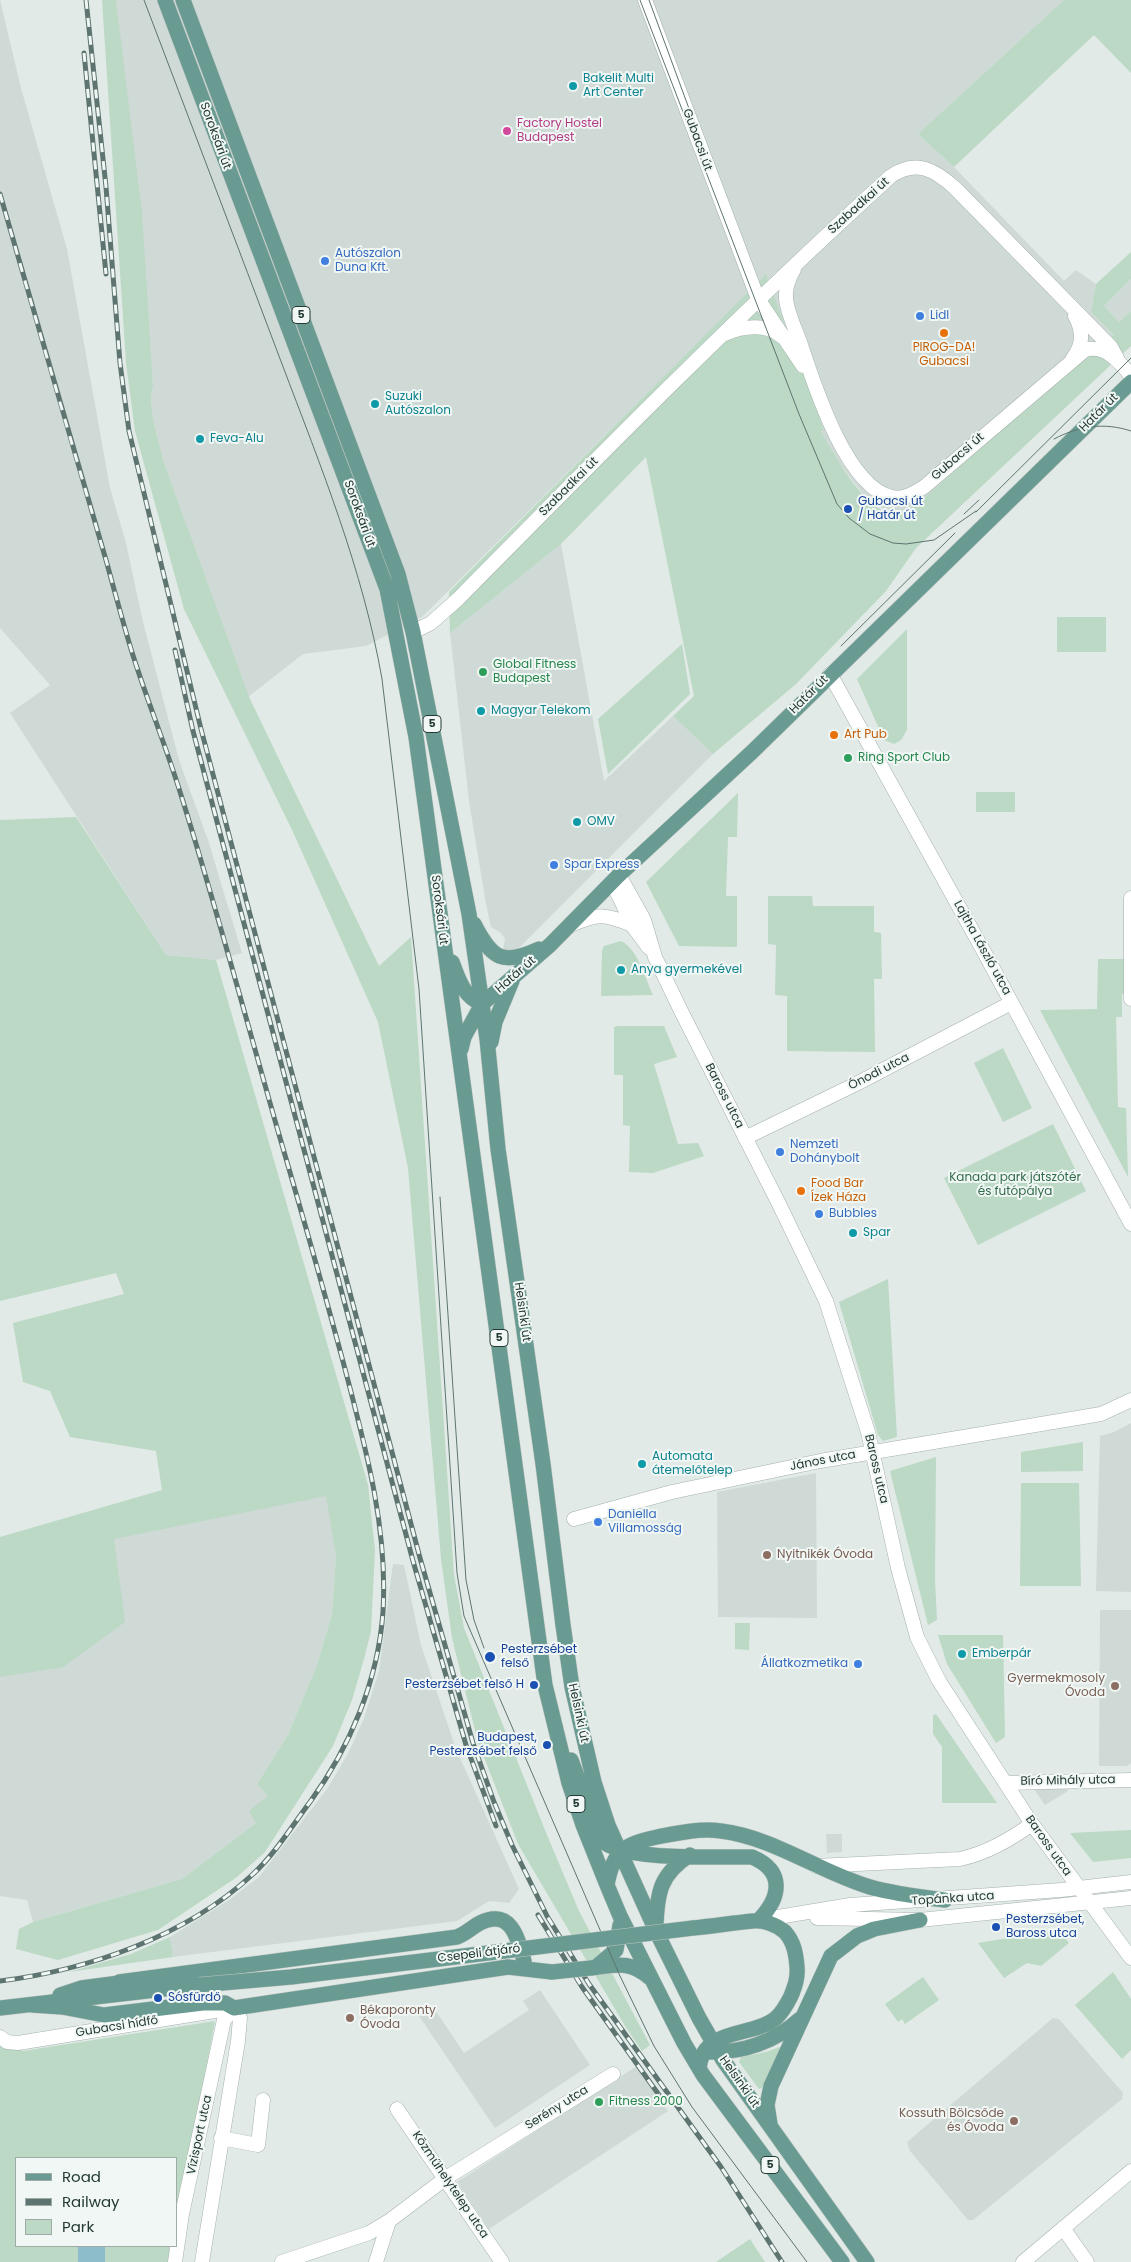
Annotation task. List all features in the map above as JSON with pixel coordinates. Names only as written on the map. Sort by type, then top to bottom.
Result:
[{"type":"main road","name":"Soroksári út","points":[[164,0],[387,589],[416,737],[442,936],[460,1053]]},
{"type":"main road","name":"Soroksári út","points":[[183,0],[400,579],[413,632],[469,914],[482,1004]]},
{"type":"main road","name":"Határ út","points":[[482,1004],[514,978],[615,879],[752,752],[1131,382]]},
{"type":"main road","points":[[469,914],[486,948],[500,958],[522,957],[550,944]]},
{"type":"main road","points":[[442,936],[464,992],[472,1000],[482,1004],[464,1037],[460,1053]]},
{"type":"main road","points":[[488,1062],[495,1022],[514,978]]},
{"type":"main road","name":"Helsinki út","points":[[482,1004],[498,1149],[543,1464],[572,1687],[594,1782],[608,1825],[712,2049],[770,2126],[867,2262]]},
{"type":"main road","name":"Helsinki út","points":[[460,1053],[545,1685],[553,1721],[583,1825],[620,1916],[684,2043],[699,2068],[842,2262]]},
{"type":"main road","points":[[553,1721],[580,1779],[601,1840],[607,1845],[639,1854],[752,1857],[763,1862],[776,1878],[773,1903],[759,1920],[784,1931],[793,1942],[797,1966],[796,1984],[783,2012],[765,2026],[749,2031],[732,2033],[699,2018]]},
{"type":"main road","points":[[608,1825],[617,1833],[626,1837],[644,1840]]},
{"type":"main road","points":[[607,1885],[610,1867],[620,1850],[644,1840],[689,1830],[720,1830],[756,1840],[871,1887],[945,1900]]},
{"type":"main road","points":[[656,1931],[660,1891],[666,1877],[676,1864],[690,1855]]},
{"type":"main road","points":[[595,1968],[616,1950],[620,1936],[620,1916]]},
{"type":"main road","points":[[119,1982],[457,1937],[468,1932],[478,1923],[490,1919],[502,1920],[513,1927],[519,1940],[525,1967]]},
{"type":"main road","name":"Csepeli átjáró","points":[[27,2005],[199,1985],[291,1978],[759,1920]]},
{"type":"main road","points":[[770,2126],[767,2105],[771,2086],[824,1969],[832,1956],[843,1945],[857,1936],[874,1929],[920,1920]]},
{"type":"main road","points":[[0,2008],[27,2005],[62,2007],[104,2015],[203,2003],[225,2003],[234,2008],[508,1967],[525,1967],[552,1972],[630,1965],[641,1969],[653,1980]]},
{"type":"main road","name":"Csepeli átjáró","points":[[27,2005],[81,1988],[119,1982],[199,1985]]},
{"type":"main road","points":[[684,2043],[712,2049],[756,2045],[789,2030],[802,2016]]},
{"type":"main road","points":[[699,2068],[700,2059],[732,2033]]},
{"type":"street","name":"Gubacsi út","points":[[645,0],[758,300],[812,382]]},
{"type":"street","name":"Szabadkai út","points":[[413,632],[431,623],[458,599],[719,336],[797,261],[891,176],[906,168],[922,168],[942,176],[956,188],[1111,347],[1117,358]]},
{"type":"street","name":"Gubacsi út","points":[[797,261],[786,286],[786,303],[812,382],[834,435],[852,464],[881,492],[891,497],[903,498],[924,487],[1071,360],[1089,349],[1100,350],[1117,358]]},
{"type":"street","name":"Szabadkai út","points":[[1070,307],[1081,327],[1082,333],[1080,346],[1071,360]]},
{"type":"street","name":"Szabadkai út","points":[[719,336],[737,329],[757,328],[778,332],[786,341]]},
{"type":"street","points":[[1117,358],[1131,376]]},
{"type":"street","name":"Lajtha László utca","points":[[830,674],[1131,1224]]},
{"type":"street","name":"Baross utca","points":[[615,879],[619,896],[632,925],[655,957],[826,1301],[873,1452],[898,1568],[917,1637],[939,1681],[1032,1824],[1131,1958]]},
{"type":"street","name":"Baross utca","points":[[615,879],[644,920],[655,957]]},
{"type":"street","points":[[1131,898],[1131,999]]},
{"type":"street","points":[[568,926],[592,916],[604,916],[632,925]]},
{"type":"street","name":"Ónodi utca","points":[[745,1138],[858,1083],[1011,1003]]},
{"type":"street","name":"János utca","points":[[574,1519],[672,1492],[873,1452],[1101,1414],[1131,1400]]},
{"type":"street","name":"Bíró Mihály utca","points":[[1006,1783],[1131,1780]]},
{"type":"street","points":[[816,1866],[960,1859],[978,1855],[1002,1844],[1032,1824]]},
{"type":"street","name":"Topánka utca","points":[[759,1920],[850,1905],[945,1900],[1131,1882]]},
{"type":"street","name":"Topánka utca","points":[[776,1918],[920,1920],[1131,1898]]},
{"type":"street","name":"Gubacsi hídfő","points":[[0,2037],[7,2042],[18,2043],[234,2008]]},
{"type":"street","name":"Vízisport utca","points":[[178,2241],[182,2214],[224,2020],[234,2008],[240,2018],[238,2041],[202,2262]]},
{"type":"street","points":[[220,2038],[238,2041]]},
{"type":"street","name":"Serény utca","points":[[282,2262],[369,2233],[389,2221],[446,2178],[613,2074]]},
{"type":"street","name":"Vízisport utca","points":[[221,2138],[258,2145],[263,2100]]},
{"type":"street","name":"Közműhelytelep utca","points":[[396,2109],[446,2178],[502,2262]]},
{"type":"street","points":[[1023,2262],[1131,2171]]},
{"type":"street","points":[[376,2262],[389,2221]]},
{"type":"street","points":[[1063,2228],[1087,2262]]},
{"type":"street","name":"Vízisport utca","points":[[175,2262],[177,2247]]},
{"type":"shaded area","points":[[0,0],[21,88],[67,249],[110,488],[126,543],[143,622],[179,760],[209,843],[242,953],[216,960],[166,955],[10,713],[50,685],[0,628]]},
{"type":"shaded area","points":[[116,0],[1064,0],[918,134],[954,167],[1064,281],[1076,270],[1096,284],[1091,312],[1114,335],[1082,359],[914,507],[901,512],[888,512],[863,494],[835,458],[821,431],[824,429],[766,275],[422,617],[366,646],[303,654],[248,697],[164,463],[153,420],[151,398],[153,386],[147,301]]},
{"type":"shaded area","points":[[1131,279],[1131,311],[1119,322],[1104,306]]},
{"type":"shaded area","points":[[561,544],[604,781],[673,716],[713,754],[520,947],[511,952],[503,950],[505,939],[501,933],[491,927],[486,904],[469,801],[450,633]]},
{"type":"shaded area","points":[[1131,1423],[1131,1592],[1096,1591],[1100,1436],[1114,1432]]},
{"type":"shaded area","name":"Nyitnikék Óvoda","points":[[816,1473],[817,1618],[718,1617],[717,1492]]},
{"type":"shaded area","points":[[327,1495],[336,1555],[332,1614],[317,1665],[288,1735],[257,1784],[269,1796],[256,1823],[182,1879],[33,1922],[27,1900],[0,1896],[0,1562]]},
{"type":"shaded area","points":[[393,1564],[404,1565],[421,1645],[456,1749],[519,1889],[509,1903],[489,1901],[457,1921],[173,1957],[170,1937],[229,1900],[259,1877],[327,1789],[349,1752],[364,1718],[379,1671]]},
{"type":"shaded area","name":"Gyermekmosoly Óvoda","points":[[1100,1610],[1131,1610],[1131,1763],[1127,1766],[1099,1766]]},
{"type":"shaded area","points":[[1067,1783],[1068,1791],[1045,1805],[1031,1785]]},
{"type":"shaded area","points":[[826,1834],[842,1834],[842,1852],[827,1853]]},
{"type":"shaded area","points":[[540,1990],[590,2065],[495,2128],[419,2016],[433,2007],[464,2053],[529,2010],[523,2001]]},
{"type":"shaded area","name":"Kossuth Bölcsőde és Óvoda","points":[[1053,2018],[1059,2019],[1123,2093],[1122,2099],[973,2220],[968,2220],[910,2151],[907,2142]]},
{"type":"shaded area","points":[[637,2066],[668,2111],[489,2229],[457,2182]]},
{"type":"green space","points":[[102,0],[116,0],[142,213],[153,386],[151,398],[153,420],[164,463],[249,697],[379,966],[411,937],[454,1575],[464,1628],[579,1911],[650,2045],[642,2051],[625,2026],[518,1844],[478,1742],[452,1638],[441,1559],[408,1168],[378,1022],[293,832],[184,609],[135,431],[126,363]]},
{"type":"green space","points":[[1064,0],[1131,0],[1131,73],[1094,35],[954,167],[918,134]]},
{"type":"green space","points":[[1131,252],[1131,279],[1104,306],[1119,322],[1131,311],[1131,346],[916,548],[886,591],[796,684],[713,754],[673,716],[694,696],[646,457],[561,544],[450,633],[449,592],[766,274],[824,430],[821,431],[840,465],[859,490],[878,508],[888,512],[895,512],[915,506],[1082,359],[1114,335],[1091,312],[1096,284]]},
{"type":"green space","points":[[1057,617],[1106,617],[1106,652],[1057,652]]},
{"type":"green space","points":[[907,629],[907,730],[901,740],[894,744],[884,740],[857,679]]},
{"type":"green space","points":[[682,644],[690,694],[608,774],[598,719]]},
{"type":"green space","points":[[976,792],[1015,792],[1015,812],[976,812]]},
{"type":"green space","points":[[738,793],[737,837],[728,837],[726,896],[737,896],[737,947],[679,946],[646,882]]},
{"type":"green space","points":[[76,817],[166,955],[216,960],[368,1485],[375,1550],[371,1631],[352,1700],[333,1746],[265,1852],[237,1877],[158,1930],[58,1960],[16,1949],[19,1929],[33,1922],[182,1879],[256,1823],[249,1811],[268,1796],[257,1784],[288,1735],[317,1665],[332,1614],[336,1555],[326,1496],[114,1539],[125,1622],[63,1667],[0,1677],[0,1537],[162,1490],[156,1451],[70,1437],[50,1391],[23,1382],[13,1323],[124,1294],[116,1273],[0,1301],[0,820]]},
{"type":"green space","points":[[768,896],[812,896],[813,906],[874,906],[874,932],[881,933],[882,979],[874,979],[875,1052],[787,1051],[787,996],[775,995],[776,945],[768,944]]},
{"type":"green space","points":[[621,941],[632,950],[653,995],[601,996],[602,950],[604,946]]},
{"type":"green space","points":[[1098,959],[1126,959],[1126,993],[1122,994],[1122,1017],[1116,1017],[1118,1107],[1126,1108],[1128,1177],[1040,1010],[1097,1009]]},
{"type":"green space","points":[[664,1026],[677,1057],[654,1064],[678,1144],[698,1143],[704,1156],[653,1173],[629,1172],[630,1126],[623,1125],[623,1075],[614,1075],[614,1027]]},
{"type":"green space","points":[[1003,1048],[1032,1108],[1003,1122],[974,1063]]},
{"type":"green space","name":"Kanada park játszótér és futópálya","points":[[1053,1124],[1086,1191],[978,1245],[944,1178]]},
{"type":"green space","points":[[888,1279],[897,1437],[883,1441],[878,1435],[839,1302]]},
{"type":"green space","points":[[1083,1442],[1083,1471],[1021,1472],[1021,1452]]},
{"type":"green space","points":[[936,1457],[935,1579],[937,1620],[928,1625],[890,1471]]},
{"type":"green space","points":[[1021,1483],[1079,1483],[1081,1586],[1020,1586]]},
{"type":"green space","points":[[735,1623],[750,1623],[749,1650],[735,1649]]},
{"type":"green space","points":[[938,1635],[1003,1635],[1005,1737],[996,1743],[947,1664]]},
{"type":"green space","points":[[936,1714],[997,1803],[942,1803],[942,1747],[933,1734],[933,1715]]},
{"type":"green space","points":[[1131,1830],[1131,1858],[1093,1862],[1070,1833]]},
{"type":"green space","points":[[1058,1930],[1069,1943],[1041,1966],[1027,1963],[1004,1978],[978,1943]]},
{"type":"green space","points":[[170,1937],[173,1957],[69,1972],[131,1954]]},
{"type":"green space","points":[[1113,1972],[1131,1999],[1131,2050],[1122,2059],[1075,2005]]},
{"type":"green space","points":[[923,1977],[939,2000],[905,2024],[902,2019],[898,2022],[885,2004]]},
{"type":"green space","points":[[215,2021],[178,2216],[178,2157],[15,2157],[15,2247],[173,2247],[170,2262],[0,2262],[0,2043],[7,2042],[23,2051]]},
{"type":"green space","points":[[779,2047],[782,2050],[762,2088],[759,2089],[739,2062],[741,2057],[766,2052]]},
{"type":"green space","points":[[750,2239],[765,2262],[716,2262]]},
{"type":"water","points":[[78,2247],[105,2247],[105,2262],[78,2262]]},
{"type":"tram line","points":[[144,0],[340,519],[374,638],[382,679],[419,989],[457,1573],[464,1616],[620,1976],[654,2046],[692,2107],[807,2262]]},
{"type":"tram line","points":[[640,0],[799,414],[837,504],[849,518],[870,534],[893,543],[906,544],[934,540],[976,511]]},
{"type":"tram line","points":[[649,0],[691,114]]},
{"type":"tram line","points":[[976,512],[1131,358]]},
{"type":"tram line","points":[[1054,439],[1082,428],[1101,426],[1131,431]]},
{"type":"tram line","points":[[964,514],[979,500]]},
{"type":"tram line","points":[[841,646],[955,533]]},
{"type":"tram line","points":[[440,1197],[466,1580],[474,1620],[484,1648]]},
{"type":"railway","points":[[86,0],[106,187],[120,363],[129,431],[201,729],[420,1558],[473,1743],[512,1845],[547,1916],[589,1984],[721,2167],[782,2262]]},
{"type":"railway","points":[[84,53],[106,274]]},
{"type":"railway","points":[[0,194],[131,649],[175,777],[206,879],[329,1310],[368,1459],[379,1520],[384,1581],[380,1638],[375,1663],[360,1712],[338,1759],[324,1781],[283,1840],[260,1867],[226,1897],[197,1916],[135,1947],[68,1968],[0,1981]]},
{"type":"railway","points":[[175,650],[193,731],[413,1561],[466,1745],[496,1826]]},
{"type":"railway","points":[[538,1915],[582,1987],[659,2095]]},
{"type":"place","name":"Bakelit Multi Art Center","points":[[573,86]]},
{"type":"place","name":"Factory Hostel Budapest","points":[[507,131]]},
{"type":"place","name":"Autószalon Duna Kft.","points":[[325,261]]},
{"type":"place","name":"Lidl","points":[[920,316]]},
{"type":"place","name":"PIROG-DA! Gubacsi","points":[[944,333]]},
{"type":"place","name":"Suzuki Autószalon","points":[[375,404]]},
{"type":"place","name":"Feva-Alu","points":[[200,439]]},
{"type":"place","name":"Gubacsi út / Határ út","points":[[848,509]]},
{"type":"place","name":"Global Fitness Budapest","points":[[483,672]]},
{"type":"place","name":"Magyar Telekom","points":[[481,711]]},
{"type":"place","name":"Art Pub","points":[[834,735]]},
{"type":"place","name":"Ring Sport Club","points":[[848,758]]},
{"type":"place","name":"OMV","points":[[577,822]]},
{"type":"place","name":"Spar Express","points":[[554,865]]},
{"type":"place","name":"Anya gyermekével","points":[[621,970]]},
{"type":"place","name":"Nemzeti Dohánybolt","points":[[780,1152]]},
{"type":"place","name":"Food Bar Ízek Háza","points":[[801,1191]]},
{"type":"place","name":"Bubbles","points":[[819,1214]]},
{"type":"place","name":"Spar","points":[[853,1233]]},
{"type":"place","name":"Automata átemelőtelep","points":[[642,1464]]},
{"type":"place","name":"Daniella Villamosság","points":[[598,1522]]},
{"type":"place","name":"Nyitnikék Óvoda","points":[[767,1555]]},
{"type":"place","name":"Emberpár","points":[[962,1654]]},
{"type":"place","name":"Pesterzsébet felső","points":[[490,1657]]},
{"type":"place","name":"Állatkozmetika","points":[[858,1664]]},
{"type":"place","name":"Pesterzsébet felső H","points":[[534,1685]]},
{"type":"place","name":"Gyermekmosoly Óvoda","points":[[1115,1686]]},
{"type":"place","name":"Budapest, Pesterzsébet felső","points":[[547,1745]]},
{"type":"place","name":"Pesterzsébet, Baross utca","points":[[996,1927]]},
{"type":"place","name":"Sósfürdő","points":[[158,1998]]},
{"type":"place","name":"Békaporonty Óvoda","points":[[350,2018]]},
{"type":"place","name":"Fitness 2000","points":[[599,2102]]},
{"type":"place","name":"Kossuth Bölcsőde és Óvoda","points":[[1014,2121]]}]
